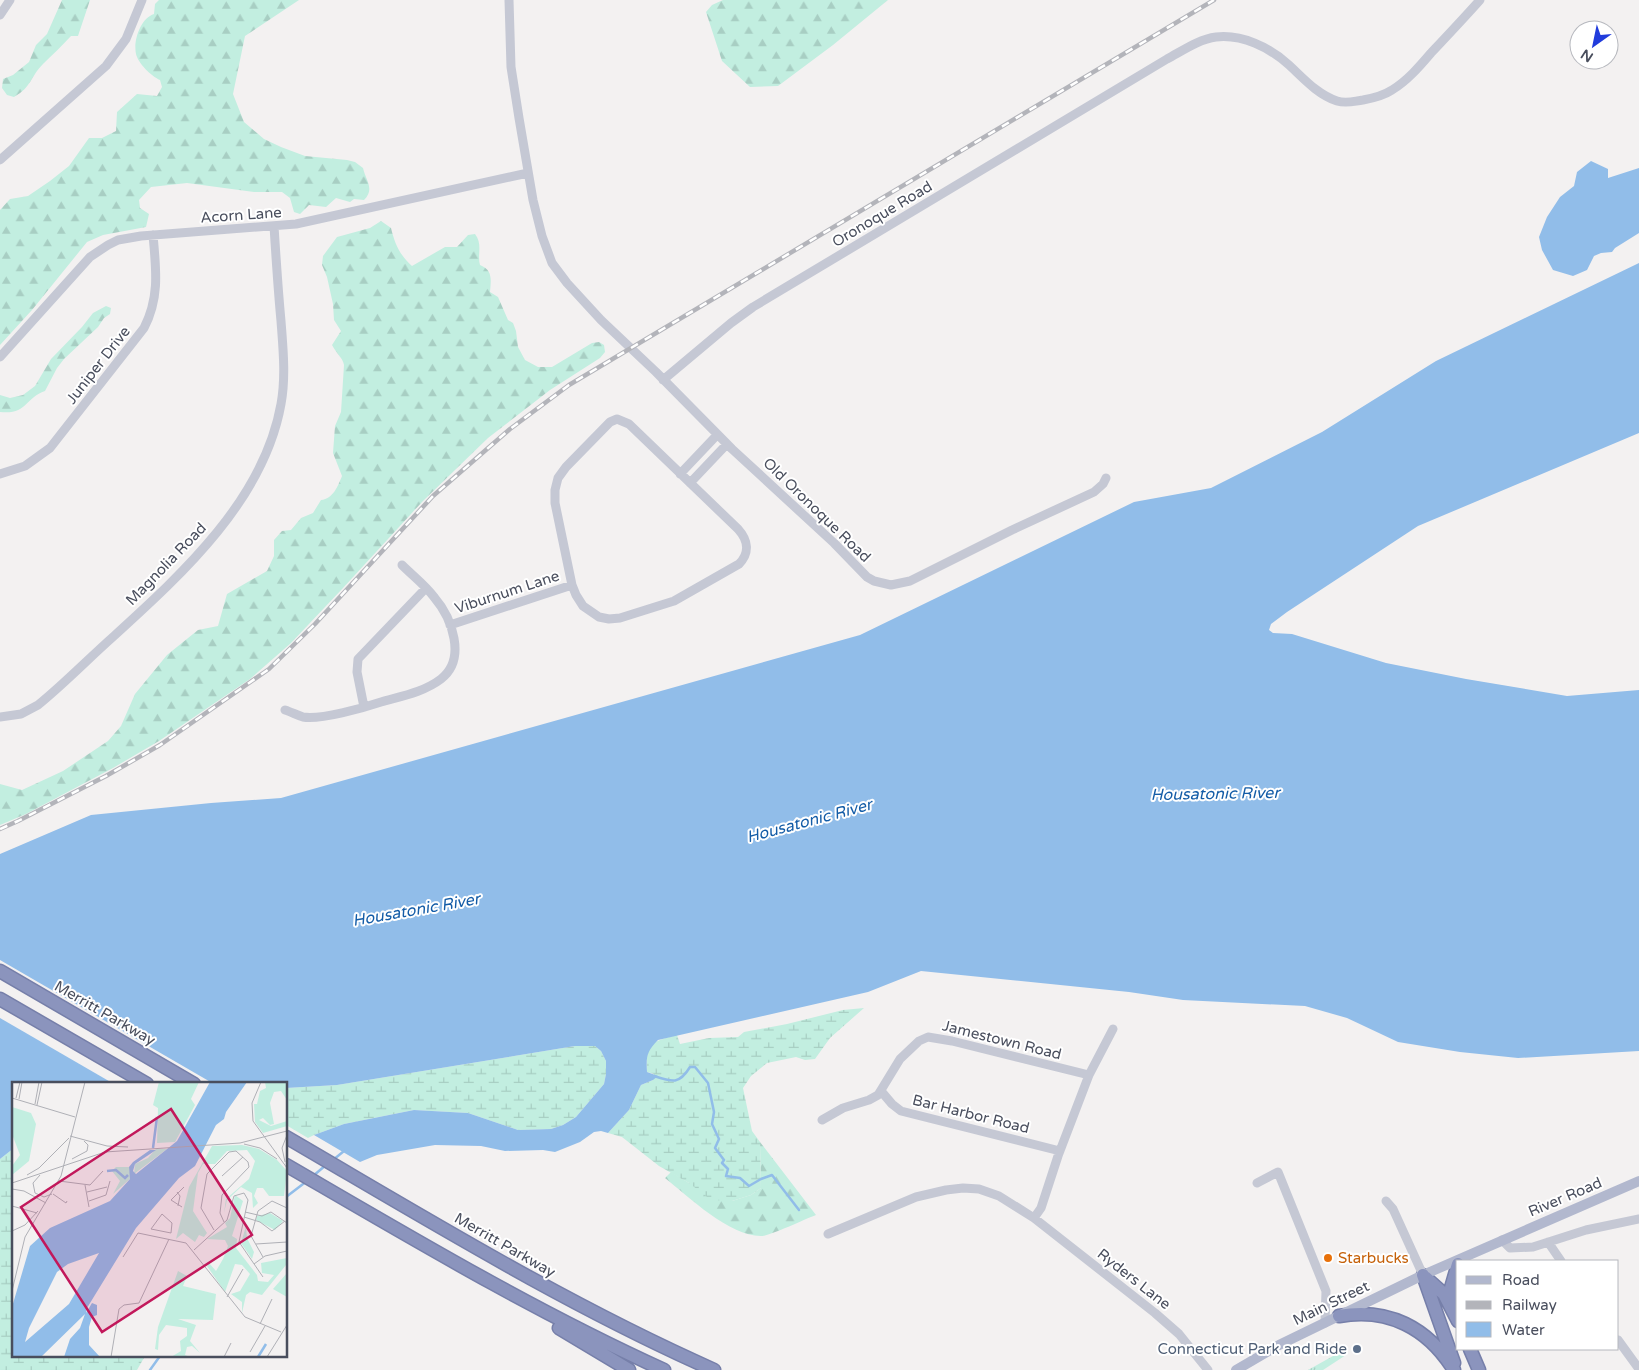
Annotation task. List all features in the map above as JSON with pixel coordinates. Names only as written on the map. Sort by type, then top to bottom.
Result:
[{"type":"highway","name":"Merritt Parkway","points":[[0,971],[191,1082]]},
{"type":"highway","points":[[0,999],[143,1082]]},
{"type":"highway","name":"Merritt Parkway","points":[[288,1138],[546,1287],[610,1321],[714,1370]]},
{"type":"highway","points":[[288,1166],[516,1296],[606,1344],[664,1370]]},
{"type":"highway","points":[[1456,1271],[1451,1288],[1456,1314]]},
{"type":"highway","points":[[1423,1275],[1444,1294],[1456,1317]]},
{"type":"highway","points":[[1423,1275],[1455,1370]]},
{"type":"highway","points":[[516,1296],[526,1308],[538,1316],[602,1352],[629,1370]]},
{"type":"highway","points":[[1339,1316],[1354,1313],[1393,1318],[1411,1327],[1433,1343],[1455,1370]]},
{"type":"highway","points":[[1470,1350],[1479,1370]]},
{"type":"main road","name":"River Road","points":[[1502,1240],[1639,1181]]},
{"type":"main road","name":"Main Street","points":[[1461,1260],[1502,1240]]},
{"type":"main road","name":"Main Street","points":[[1236,1370],[1279,1345],[1423,1275],[1456,1262]]},
{"type":"street","points":[[0,15],[10,0]]},
{"type":"street","points":[[0,160],[106,66],[126,39],[142,0]]},
{"type":"street","points":[[510,0],[510,67],[528,173],[542,236],[552,263],[595,314],[663,380]]},
{"type":"street","name":"Oronoque Road","points":[[663,380],[753,307],[1137,77],[1195,45],[1213,37],[1229,36],[1244,39],[1259,45],[1287,63],[1303,79],[1326,97],[1350,103],[1376,98],[1393,90],[1408,78],[1480,0]]},
{"type":"street","name":"Acorn Lane","points":[[0,358],[90,257],[108,244],[118,240],[152,235],[306,222],[528,173]]},
{"type":"street","name":"Magnolia Road","points":[[0,717],[21,714],[38,705],[166,588],[210,540],[238,504],[254,476],[274,431],[280,410],[283,386],[283,357],[274,226]]},
{"type":"street","name":"Juniper Drive","points":[[0,474],[25,466],[50,448],[144,328],[153,308],[155,295],[156,267],[152,235]]},
{"type":"street","name":"Old Oronoque Road","points":[[663,380],[717,435],[874,582],[891,584],[910,581],[924,575],[1005,533],[1079,500],[1099,488],[1106,478]]},
{"type":"street","points":[[620,419],[629,424],[690,483],[745,537],[747,550],[744,558],[739,564],[674,601],[615,619],[599,616],[588,611],[579,600],[572,586],[555,503],[556,484],[566,466],[610,422],[620,419]]},
{"type":"street","points":[[680,474],[717,435]]},
{"type":"street","points":[[690,483],[727,444]]},
{"type":"street","points":[[285,710],[310,717],[364,707],[420,691],[432,685],[449,672],[455,656],[450,625],[436,598],[402,565]]},
{"type":"street","name":"Viburnum Lane","points":[[450,625],[572,586]]},
{"type":"street","points":[[364,707],[356,672],[358,659],[426,588]]},
{"type":"street","points":[[1034,1218],[1041,1208],[1060,1151],[1090,1075],[1113,1029]]},
{"type":"street","name":"Jamestown Road","points":[[881,1091],[900,1059],[919,1041],[928,1037],[952,1041],[1090,1075]]},
{"type":"street","points":[[822,1120],[843,1108],[869,1100],[881,1091]]},
{"type":"street","name":"Bar Harbor Road","points":[[881,1091],[901,1111],[1060,1151]]},
{"type":"street","points":[[1257,1184],[1278,1172],[1326,1291],[1325,1323]]},
{"type":"street","name":"Ryders Lane","points":[[828,1234],[916,1197],[946,1190],[963,1188],[979,1190],[999,1196],[1034,1218],[1169,1324],[1208,1370]]},
{"type":"street","points":[[1386,1201],[1393,1209],[1423,1275]]},
{"type":"street","points":[[1502,1240],[1510,1248],[1522,1249],[1586,1230],[1639,1219]]},
{"type":"street","points":[[1548,1242],[1560,1260]]},
{"type":"street","points":[[1619,1341],[1639,1369]]},
{"type":"green space","points":[[62,0],[90,0],[78,36],[71,36],[39,69],[28,86],[20,93],[14,97],[7,95],[2,88],[3,79],[13,75],[29,62],[36,45],[47,34]]},
{"type":"green space","points":[[159,0],[299,0],[245,36],[233,94],[244,122],[264,139],[305,156],[355,162],[363,168],[369,185],[369,192],[364,200],[354,199],[350,202],[336,198],[326,207],[309,205],[300,214],[294,212],[290,198],[282,192],[254,192],[187,183],[151,187],[139,200],[140,208],[149,214],[146,227],[103,235],[87,242],[32,310],[0,345],[0,210],[10,199],[28,196],[69,166],[89,138],[102,138],[116,131],[117,112],[137,94],[157,96],[162,87],[160,80],[145,69],[137,58],[135,48],[139,30],[145,20],[154,14],[155,4]]},
{"type":"green space","points":[[723,0],[888,0],[833,45],[778,86],[750,87],[722,61],[706,12],[712,5]]},
{"type":"green space","points":[[381,221],[391,228],[398,248],[412,266],[445,247],[457,247],[468,235],[475,234],[479,242],[480,265],[487,270],[490,276],[490,292],[498,297],[508,320],[513,323],[518,347],[525,360],[538,367],[552,367],[592,343],[599,342],[604,345],[605,352],[600,358],[550,390],[488,438],[422,502],[291,643],[250,679],[159,741],[113,768],[26,814],[0,825],[0,784],[22,790],[63,771],[108,741],[121,726],[135,694],[167,655],[198,630],[218,626],[227,594],[267,571],[274,556],[274,540],[282,531],[291,530],[301,518],[313,513],[321,500],[329,497],[339,484],[342,476],[333,453],[335,426],[341,412],[344,365],[332,345],[341,331],[334,320],[333,304],[327,277],[322,265],[323,256],[337,237],[370,228]]},
{"type":"green space","points":[[106,306],[111,308],[110,314],[64,359],[45,391],[38,394],[21,409],[0,412],[0,395],[10,398],[23,395],[35,386],[51,359],[93,313]]},
{"type":"green space","points":[[864,1008],[830,1038],[815,1059],[805,1060],[796,1057],[767,1063],[751,1076],[743,1088],[752,1131],[760,1142],[761,1188],[751,1195],[732,1201],[711,1200],[689,1183],[659,1166],[622,1137],[608,1133],[629,1110],[641,1085],[653,1080],[654,1074],[647,1072],[647,1055],[652,1045],[661,1039],[677,1035],[680,1044],[709,1038],[738,1037],[744,1032],[787,1024],[843,1010]]},
{"type":"green space","points":[[575,1046],[595,1046],[601,1051],[606,1061],[604,1084],[576,1117],[563,1125],[551,1129],[518,1130],[468,1113],[414,1110],[344,1124],[308,1138],[288,1126],[288,1088],[337,1085]]},
{"type":"green space","points":[[760,1142],[816,1215],[767,1235],[750,1235],[737,1230],[710,1214],[665,1178],[671,1172],[689,1183],[732,1201],[751,1195],[761,1188]]},
{"type":"green space","points":[[12,1150],[12,1358],[144,1358],[137,1370],[0,1370],[0,1159]]},
{"type":"green space","points":[[1342,1351],[1347,1353],[1346,1355],[1323,1370],[1308,1370]]},
{"type":"water","points":[[1591,161],[1608,169],[1608,178],[1639,168],[1639,233],[1615,248],[1612,252],[1594,256],[1587,270],[1573,276],[1553,270],[1542,250],[1539,237],[1547,217],[1560,197],[1574,186],[1577,172]]},
{"type":"water","name":"Housatonic River","points":[[1639,263],[1639,433],[1418,526],[1287,612],[1271,624],[1269,630],[1273,633],[1292,634],[1386,663],[1567,696],[1639,690],[1639,1051],[1518,1058],[1460,1052],[1398,1042],[1347,1018],[1305,1006],[1183,1000],[1129,992],[921,971],[868,992],[658,1040],[649,1051],[647,1072],[658,1076],[641,1085],[629,1110],[608,1133],[594,1132],[580,1142],[555,1152],[543,1150],[505,1151],[481,1146],[435,1145],[377,1155],[360,1162],[314,1135],[344,1124],[414,1110],[468,1113],[518,1130],[551,1129],[563,1125],[576,1117],[604,1084],[606,1061],[601,1051],[595,1046],[575,1046],[337,1085],[288,1088],[288,1082],[12,1082],[12,1150],[0,1159],[0,854],[91,815],[281,798],[860,635],[1134,502],[1211,488],[1322,432],[1436,361]]},
{"type":"pier","points":[[0,960],[211,1082],[111,1082],[0,1018]]},
{"type":"waterway","points":[[654,1076],[670,1081],[675,1080],[682,1077],[690,1067],[695,1067],[708,1083],[714,1112],[712,1124],[719,1139],[715,1148],[724,1160],[722,1163],[728,1169],[726,1176],[740,1178],[749,1186],[772,1175],[799,1210]]},
{"type":"waterway","points":[[333,1160],[344,1151]]},
{"type":"waterway","points":[[313,1176],[326,1165]]},
{"type":"waterway","points":[[288,1195],[307,1181]]},
{"type":"waterway","points":[[150,1370],[159,1358]]},
{"type":"railway","points":[[0,829],[106,776],[160,745],[269,669],[315,624],[433,496],[510,429],[569,385],[1214,0]]},
{"type":"place","name":"Starbucks","points":[[1328,1258]]},
{"type":"place","name":"Connecticut Park and Ride","points":[[1357,1349]]}]
